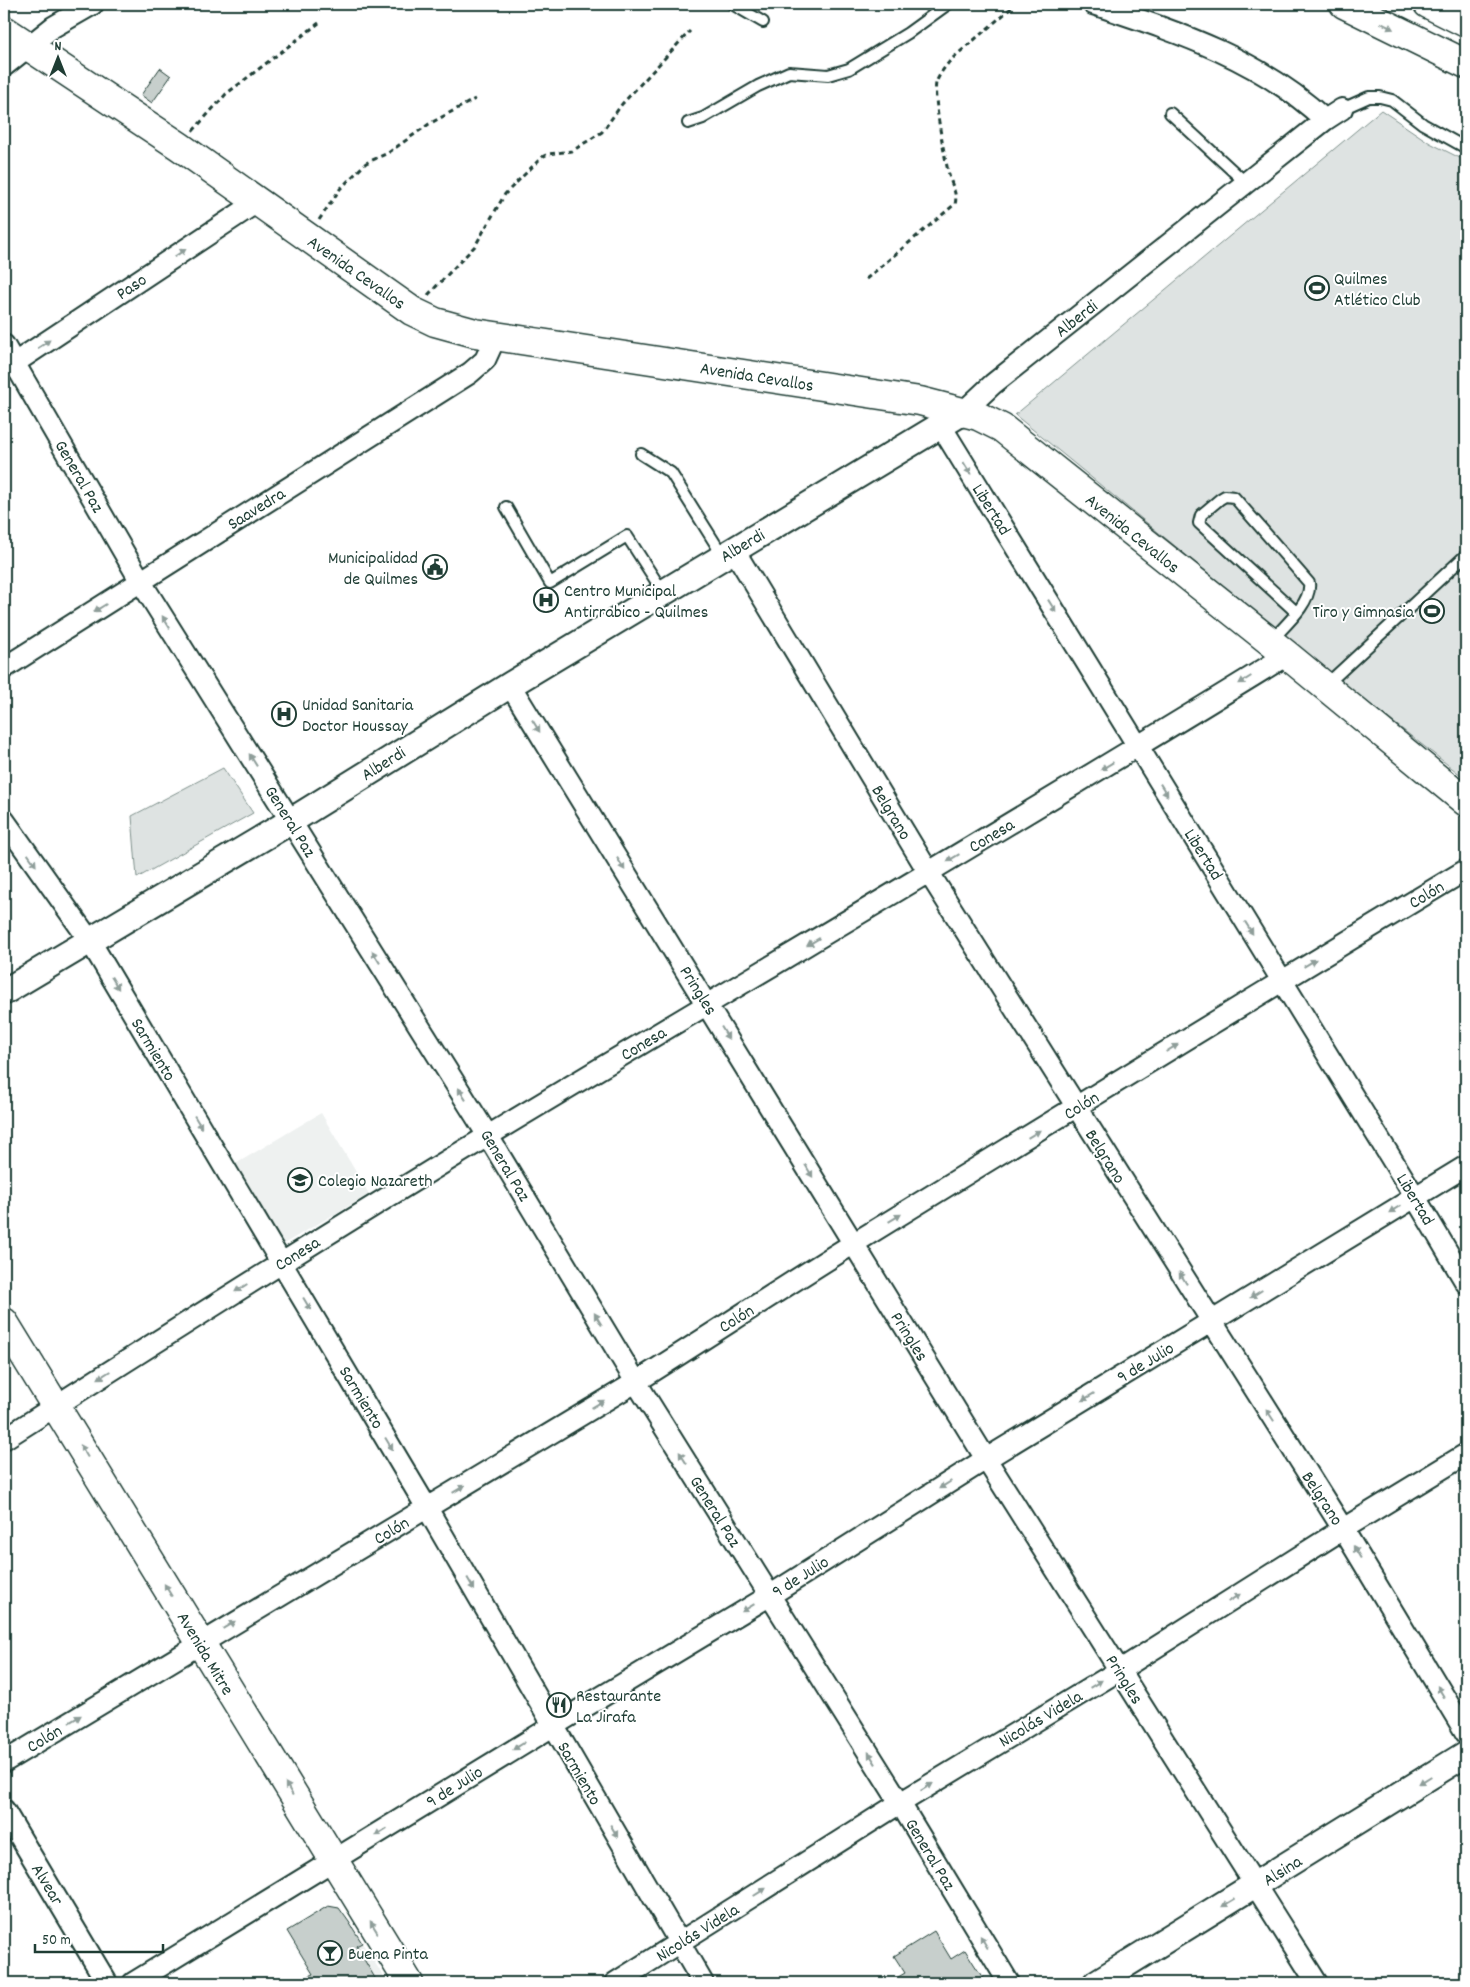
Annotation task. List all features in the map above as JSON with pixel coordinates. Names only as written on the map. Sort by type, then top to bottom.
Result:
[{"type":"main road","points":[[1344,4],[1466,64]]},
{"type":"main road","points":[[1428,4],[1466,23]]},
{"type":"main road","name":"Avenida Cevallos","points":[[4,30],[179,146],[412,312],[449,327],[496,336],[920,401],[952,419],[990,421],[1002,428],[1278,648],[1466,802]]},
{"type":"main road","name":"Avenida Mitre","points":[[4,1322],[409,1983]]},
{"type":"street","points":[[4,66],[53,27],[94,4]]},
{"type":"street","points":[[1093,4],[1191,38],[1243,61],[1304,101],[1325,120]]},
{"type":"street","name":"Alberdi","points":[[4,992],[952,419],[1325,120],[1342,109]]},
{"type":"street","name":"Paso","points":[[9,367],[257,202]]},
{"type":"street","name":"Saavedra","points":[[4,668],[470,373],[485,360],[496,336]]},
{"type":"street","name":"General Paz","points":[[4,345],[9,367],[141,582],[488,1136],[636,1382],[900,1804],[1009,1983]]},
{"type":"street","name":"Libertad","points":[[952,419],[1138,747],[1415,1196],[1466,1283]]},
{"type":"street","name":"Belgrano","points":[[728,553],[1343,1529],[1466,1733]]},
{"type":"street","name":"Conesa","points":[[4,1439],[282,1262],[488,1136],[1138,747],[1278,648]]},
{"type":"street","name":"Pringles","points":[[510,685],[708,1004],[986,1459],[1317,1983]]},
{"type":"street","name":"Sarmiento","points":[[4,820],[90,941],[427,1508],[703,1983]]},
{"type":"street","name":"Colón","points":[[4,1762],[200,1642],[636,1382],[853,1244],[1281,980],[1466,870]]},
{"type":"street","name":"9 de Julio","points":[[133,1983],[769,1596],[986,1459],[1466,1166]]},
{"type":"street","name":"Nicolás Videla","points":[[615,1983],[900,1804],[1120,1670],[1343,1529],[1466,1454]]},
{"type":"street","name":"Alsina","points":[[1096,1983],[1256,1886],[1466,1754]]},
{"type":"street","name":"Alvear","points":[[4,1810],[107,1983]]},
{"type":"lane","points":[[732,4],[763,22]]},
{"type":"lane","points":[[688,123],[703,118],[758,86],[788,72],[828,74],[849,69],[908,33],[948,4]]},
{"type":"lane","points":[[1342,109],[1369,97],[1392,100],[1423,124],[1466,148]]},
{"type":"lane","points":[[1170,113],[1246,183]]},
{"type":"lane","points":[[641,454],[671,472],[728,553]]},
{"type":"lane","points":[[1278,648],[1296,612],[1309,594],[1309,582],[1234,497],[1224,496],[1201,515],[1199,523],[1296,612]]},
{"type":"lane","points":[[506,507],[550,582],[627,536],[664,594]]},
{"type":"lane","points":[[1325,686],[1466,555]]},
{"type":"path","points":[[866,279],[955,204],[957,198],[947,170],[936,95],[936,83],[946,65],[953,58],[1016,4]]},
{"type":"path","points":[[179,146],[226,94],[320,23]]},
{"type":"path","points":[[412,312],[475,246],[505,194],[513,185],[542,157],[548,154],[572,151],[602,132],[622,104],[690,30]]},
{"type":"path","points":[[307,237],[340,189],[366,163],[388,153],[429,124],[475,98]]},
{"type":"shaded area","name":"Quilmes Atlético Club","points":[[1381,110],[1430,143],[1466,161],[1466,779],[1330,673],[1015,415]]},
{"type":"shaded area","points":[[223,768],[253,813],[137,878],[132,816]]},
{"type":"shaded area","name":"Colegio Nazareth","points":[[321,1113],[369,1194],[280,1246],[232,1166]]},
{"type":"shaded area","points":[[362,1943],[388,1983],[297,1983]]},
{"type":"building","points":[[160,68],[171,76],[152,103],[141,95]]},
{"type":"building","points":[[328,1906],[339,1908],[349,1922],[362,1943],[356,1946],[378,1983],[297,1983],[313,1974],[287,1931]]},
{"type":"building","points":[[934,1931],[951,1959],[965,1950],[986,1983],[888,1983],[905,1973],[894,1956]]},
{"type":"place","name":"Quilmes Atlético Club","points":[[1317,288]]},
{"type":"place","name":"Municipalidad de Quilmes","points":[[435,567]]},
{"type":"place","name":"Centro Municipal Antirrabico - Quilmes","points":[[546,600]]},
{"type":"place","name":"Tiro y Gimnasia","points":[[1432,611]]},
{"type":"place","name":"Unidad Sanitaria Doctor Houssay","points":[[284,714]]},
{"type":"place","name":"Colegio Nazareth","points":[[300,1180]]},
{"type":"place","name":"Restaurante La Jirafa","points":[[559,1705]]},
{"type":"place","name":"Buena Pinta","points":[[330,1953]]}]
